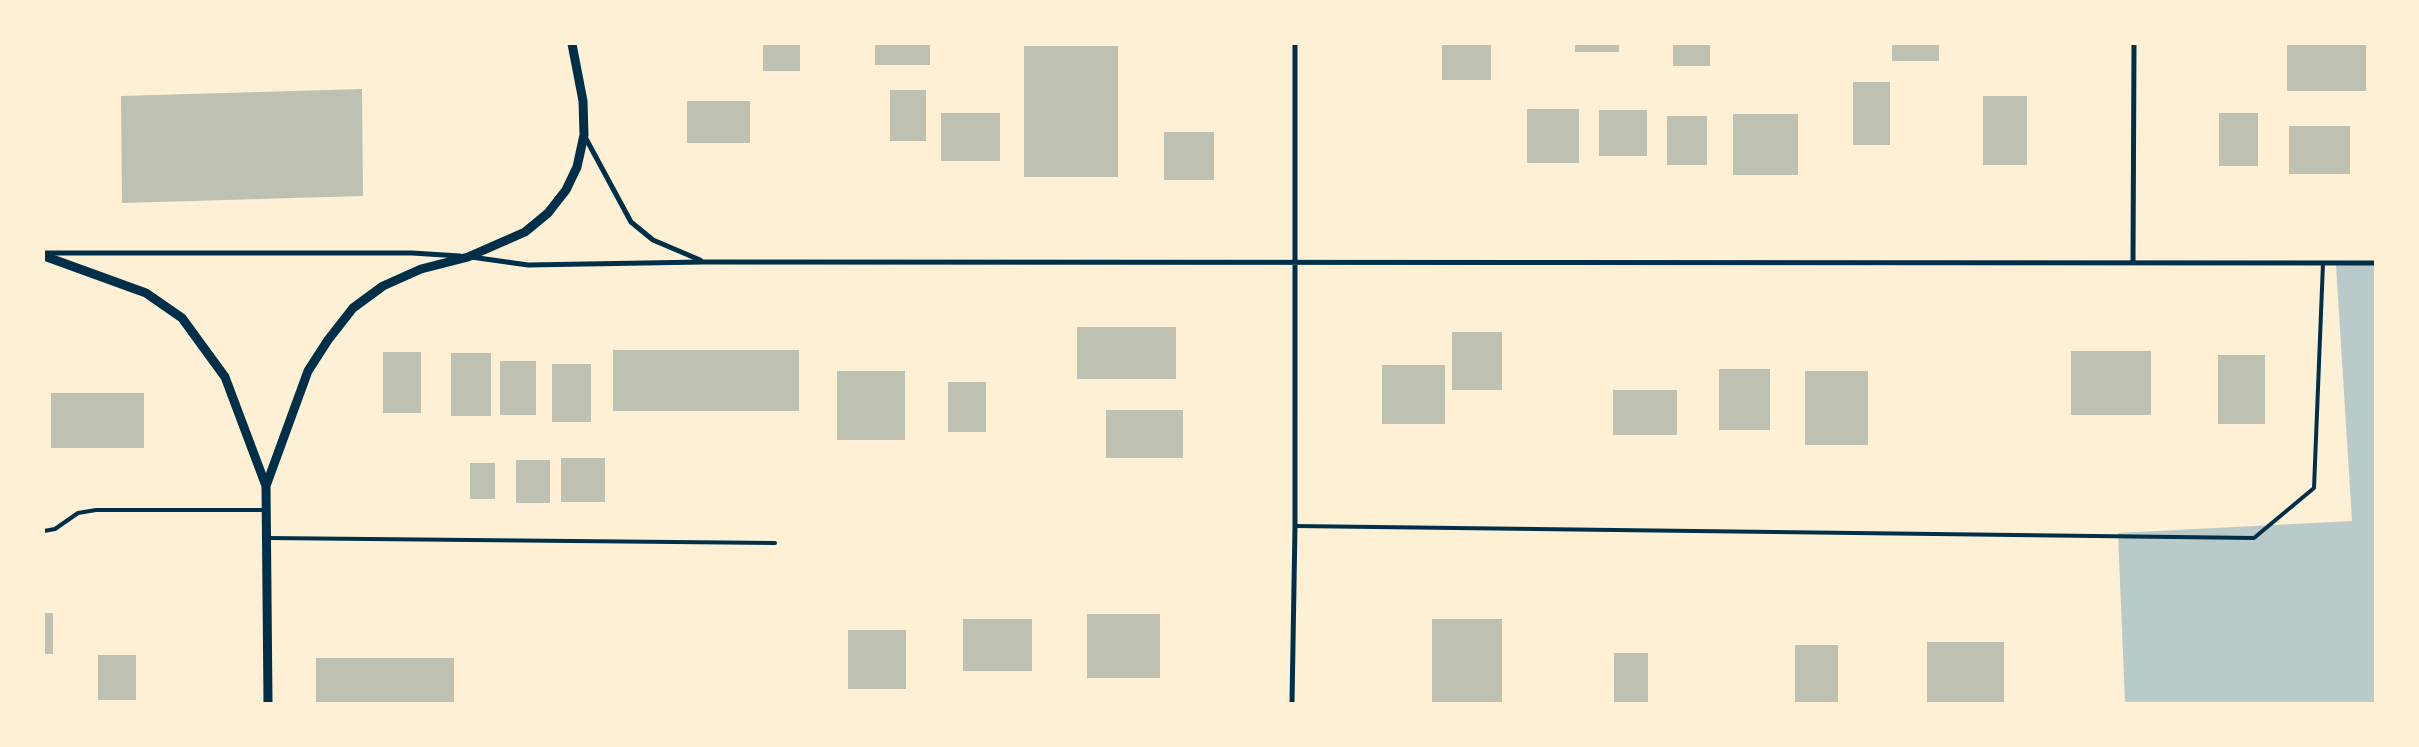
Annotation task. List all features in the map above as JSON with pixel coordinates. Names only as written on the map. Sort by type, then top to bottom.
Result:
[{"type":"street","points":[[266,486],[308,371],[328,340],[353,308],[383,286],[421,269],[468,257],[525,232],[548,213],[566,190],[577,167],[584,135],[583,101],[572,44]]},
{"type":"street","points":[[1292,703],[1295,526],[1295,44]]},
{"type":"street","points":[[2133,262],[2134,44]]},
{"type":"street","points":[[584,135],[631,222],[653,240],[702,262]]},
{"type":"street","points":[[44,254],[412,253],[468,257],[528,265],[702,262],[2375,263]]},
{"type":"street","points":[[44,254],[146,293],[182,318],[225,377],[266,486],[268,703]]},
{"type":"lane","points":[[1295,526],[2254,538],[2314,488],[2323,263]]},
{"type":"lane","points":[[44,531],[55,528],[78,513],[96,510],[267,510]]},
{"type":"lane","points":[[267,538],[775,542]]},
{"type":"shaded area","points":[[2336,265],[2375,265],[2375,703],[2125,703],[2118,533],[2352,521]]},
{"type":"building","points":[[763,44],[800,44],[800,71],[763,71]]},
{"type":"building","points":[[875,44],[930,44],[930,65],[875,65]]},
{"type":"building","points":[[1442,44],[1491,44],[1491,80],[1442,80]]},
{"type":"building","points":[[1575,44],[1619,44],[1619,52],[1575,52]]},
{"type":"building","points":[[1673,44],[1710,44],[1710,66],[1673,66]]},
{"type":"building","points":[[1892,44],[1939,44],[1939,61],[1892,61]]},
{"type":"building","points":[[2287,44],[2366,44],[2366,91],[2287,91]]},
{"type":"building","points":[[1024,46],[1118,46],[1118,177],[1024,177]]},
{"type":"building","points":[[1853,82],[1890,82],[1890,145],[1853,145]]},
{"type":"building","points":[[362,89],[363,196],[122,203],[121,96]]},
{"type":"building","points":[[890,90],[926,90],[926,141],[890,141]]},
{"type":"building","points":[[1983,96],[2027,96],[2027,165],[1983,165]]},
{"type":"building","points":[[687,101],[750,101],[750,143],[687,143]]},
{"type":"building","points":[[1527,109],[1579,109],[1579,163],[1527,163]]},
{"type":"building","points":[[1599,110],[1647,110],[1647,156],[1599,156]]},
{"type":"building","points":[[941,113],[1000,113],[1000,161],[941,161]]},
{"type":"building","points":[[2219,113],[2258,113],[2258,166],[2219,166]]},
{"type":"building","points":[[1733,114],[1798,114],[1798,175],[1733,175]]},
{"type":"building","points":[[1667,116],[1707,116],[1707,165],[1667,165]]},
{"type":"building","points":[[2289,126],[2350,126],[2350,174],[2289,174]]},
{"type":"building","points":[[1164,132],[1214,132],[1214,180],[1164,180]]},
{"type":"building","points":[[1077,327],[1176,327],[1176,379],[1077,379]]},
{"type":"building","points":[[1452,332],[1502,332],[1502,390],[1452,390]]},
{"type":"building","points":[[613,350],[799,350],[799,411],[613,411]]},
{"type":"building","points":[[2071,351],[2151,351],[2151,415],[2071,415]]},
{"type":"building","points":[[383,352],[421,352],[421,413],[383,413]]},
{"type":"building","points":[[451,353],[491,353],[491,416],[451,416]]},
{"type":"building","points":[[2218,355],[2265,355],[2265,424],[2218,424]]},
{"type":"building","points":[[500,361],[536,361],[536,415],[500,415]]},
{"type":"building","points":[[552,364],[591,364],[591,422],[552,422]]},
{"type":"building","points":[[1382,365],[1445,365],[1445,424],[1382,424]]},
{"type":"building","points":[[1719,369],[1770,369],[1770,430],[1719,430]]},
{"type":"building","points":[[837,371],[905,371],[905,440],[837,440]]},
{"type":"building","points":[[1805,371],[1868,371],[1868,445],[1805,445]]},
{"type":"building","points":[[948,382],[986,382],[986,432],[948,432]]},
{"type":"building","points":[[1613,390],[1677,390],[1677,435],[1613,435]]},
{"type":"building","points":[[51,393],[144,393],[144,448],[51,448]]},
{"type":"building","points":[[1106,410],[1183,410],[1183,458],[1106,458]]},
{"type":"building","points":[[561,458],[605,458],[605,502],[561,502]]},
{"type":"building","points":[[516,460],[550,460],[550,503],[516,503]]},
{"type":"building","points":[[470,463],[495,463],[495,499],[470,499]]},
{"type":"building","points":[[44,613],[53,613],[53,654],[44,654]]},
{"type":"building","points":[[1087,614],[1160,614],[1160,678],[1087,678]]},
{"type":"building","points":[[963,619],[1032,619],[1032,671],[963,671]]},
{"type":"building","points":[[1432,619],[1502,619],[1502,703],[1432,703]]},
{"type":"building","points":[[848,630],[906,630],[906,689],[848,689]]},
{"type":"building","points":[[1927,642],[2004,642],[2004,703],[1927,703]]},
{"type":"building","points":[[1795,645],[1838,645],[1838,703],[1795,703]]},
{"type":"building","points":[[1614,653],[1648,653],[1648,703],[1614,703]]},
{"type":"building","points":[[98,655],[136,655],[136,700],[98,700]]},
{"type":"building","points":[[316,658],[454,658],[454,703],[316,703]]}]
